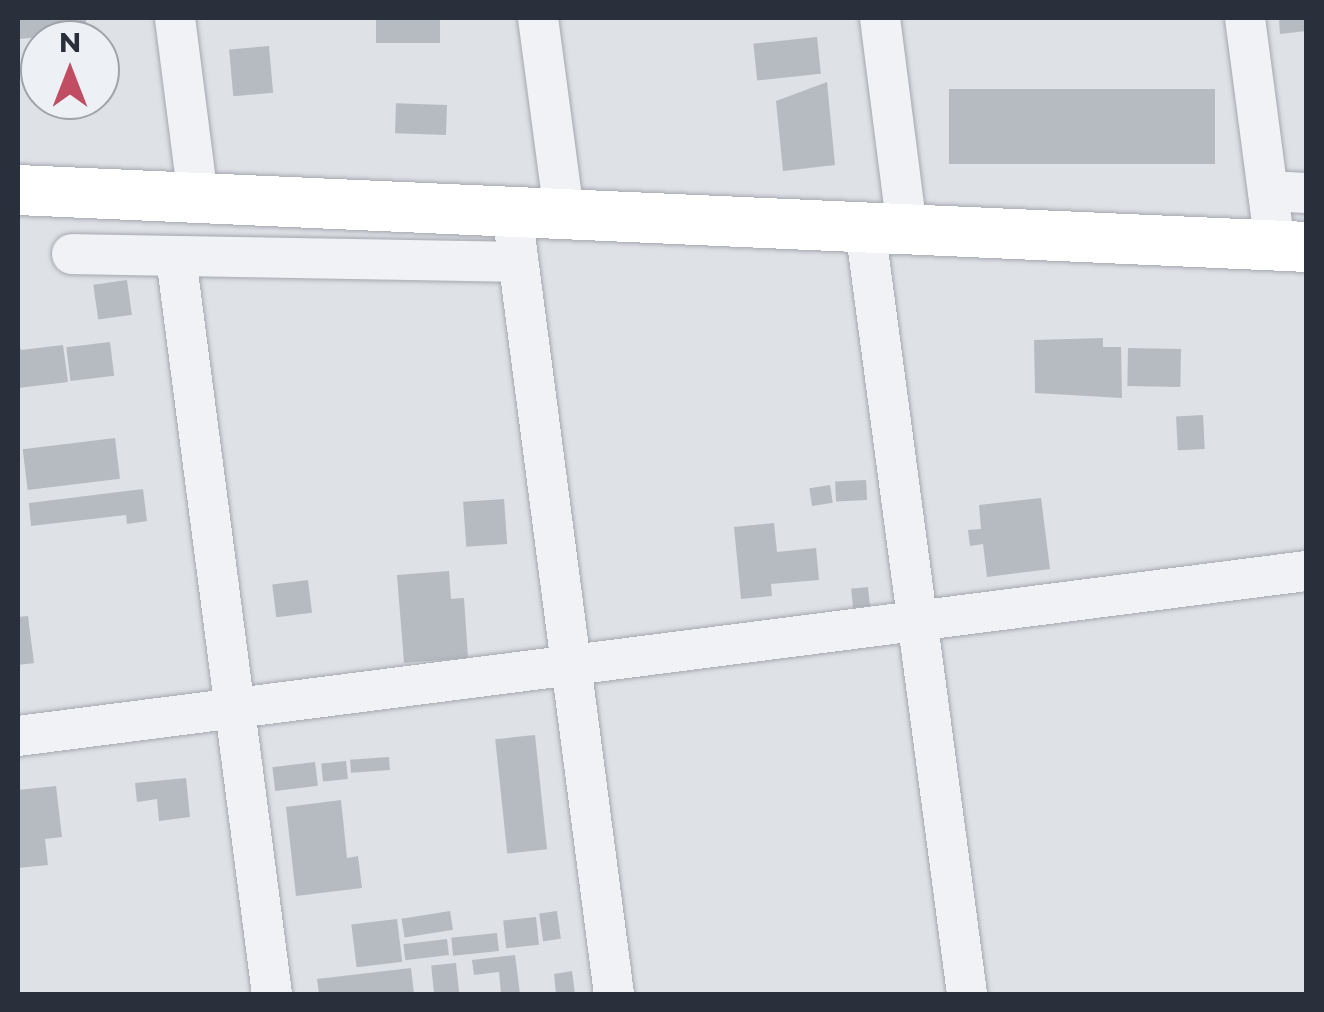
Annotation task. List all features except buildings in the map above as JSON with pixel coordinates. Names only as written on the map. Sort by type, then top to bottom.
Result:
[{"type":"main road","points":[[18,190],[1291,246]]},
{"type":"street","points":[[175,18],[198,198]]},
{"type":"street","points":[[538,18],[564,213]]},
{"type":"street","points":[[880,18],[886,228],[918,621],[967,994]]},
{"type":"street","points":[[1245,18],[1287,192],[1291,246]]},
{"type":"street","points":[[512,212],[614,994]]},
{"type":"street","points":[[72,254],[518,262]]},
{"type":"street","points":[[176,256],[272,994]]},
{"type":"street","points":[[18,736],[1306,572]]}]
